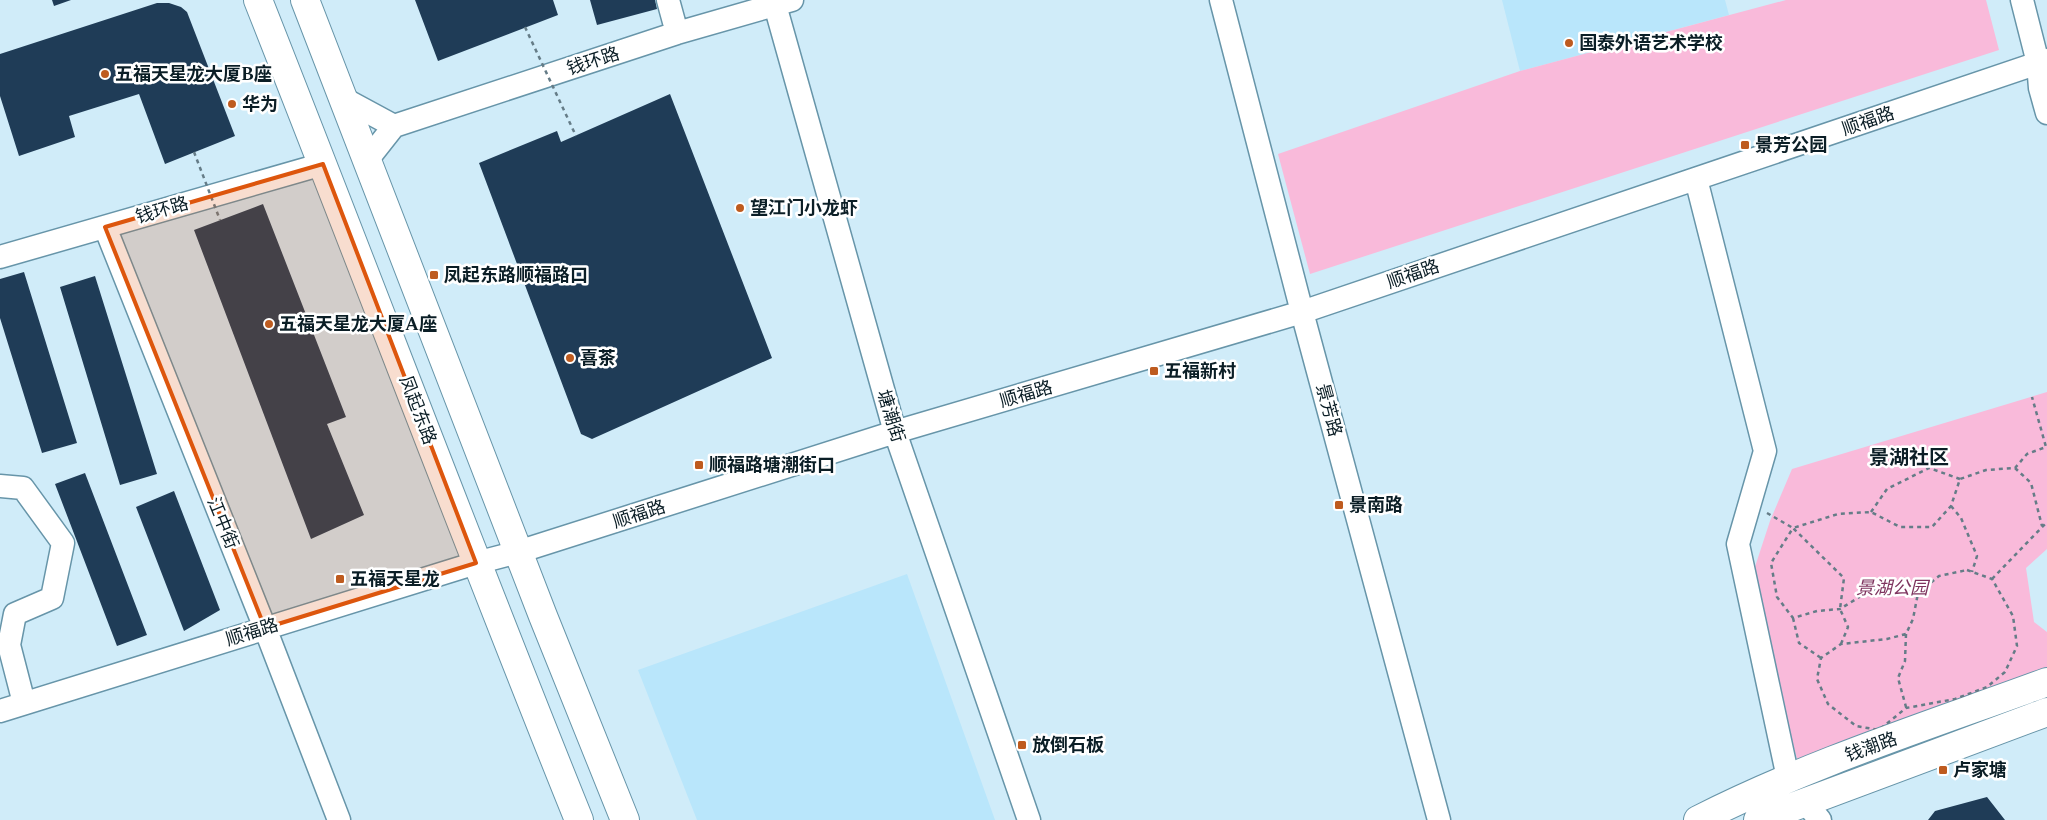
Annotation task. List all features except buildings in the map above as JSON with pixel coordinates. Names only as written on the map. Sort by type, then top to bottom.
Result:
[{"type":"main road","name":"凤起东路","points":[[258,0],[476,563],[579,820]]},
{"type":"main road","points":[[306,0],[518,552],[625,820]]},
{"type":"main road","name":"钱潮路","points":[[1698,820],[1735,801],[1788,778],[2047,682]]},
{"type":"main road","name":"钱潮路","points":[[1758,820],[1812,811],[2047,712]]},
{"type":"street","points":[[668,0],[677,34]]},
{"type":"street","name":"景芳路","points":[[1221,0],[1302,312],[1439,820]]},
{"type":"street","points":[[2022,0],[2043,61],[2040,88],[2047,113]]},
{"type":"street","name":"钱环路","points":[[394,126],[677,34],[784,2]]},
{"type":"street","name":"塘潮街","points":[[784,2],[895,432],[1029,820]]},
{"type":"street","name":"顺福路","points":[[0,711],[476,563],[518,552],[895,432],[1302,312],[2043,61]]},
{"type":"street","points":[[344,99],[394,126],[368,159]]},
{"type":"street","name":"钱环路","points":[[0,257],[323,164]]},
{"type":"street","points":[[1696,179],[1765,451],[1738,544],[1788,778]]},
{"type":"street","name":"江中街","points":[[105,227],[265,628],[339,820]]},
{"type":"street","points":[[0,486],[23,488],[62,543],[52,598],[15,614],[11,627],[9,645],[24,703]]},
{"type":"path","points":[[525,27],[576,136]]},
{"type":"path","points":[[194,152],[220,220]]},
{"type":"path","points":[[1871,512],[1887,489],[1929,468],[1960,479],[1986,470],[2015,468],[2027,454],[2046,448],[2032,397]]},
{"type":"path","points":[[2015,468],[2031,483],[2042,527]]},
{"type":"path","points":[[1821,658],[1799,643],[1793,618],[1777,597],[1771,563],[1793,528],[1838,514],[1871,512],[1900,528],[1932,527],[1951,506],[1960,479]]},
{"type":"path","points":[[1750,503],[1793,528],[1844,578],[1840,609],[1848,627],[1841,644]]},
{"type":"path","points":[[1951,506],[1962,518],[1977,556],[1972,572]]},
{"type":"path","points":[[1992,579],[2047,522]]},
{"type":"path","points":[[1906,634],[1887,639],[1841,644],[1821,658],[1817,680],[1828,704],[1856,726],[1879,730],[1906,708],[1955,699],[1987,687],[2005,672],[2018,646],[2013,616],[1992,579],[1967,570],[1939,576],[1918,593],[1913,619],[1906,634],[1905,661],[1898,678],[1906,708]]},
{"type":"path","points":[[1793,618],[1840,609],[1869,591],[1899,583],[1918,593]]},
{"type":"highlighted area","points":[[323,164],[476,563],[265,628],[105,227]]},
{"type":"shaded area","name":"国泰外语艺术学校","points":[[1502,0],[1725,0],[1729,15],[1520,71]]},
{"type":"shaded area","points":[[907,574],[995,820],[697,820],[638,670]]},
{"type":"green space","points":[[1786,0],[1986,0],[1999,50],[1310,274],[1278,154],[1520,71]]},
{"type":"green space","name":"景湖公园","points":[[2047,392],[2047,549],[2026,568],[2034,622],[2047,632],[2047,684],[1800,770],[1750,582],[1770,521],[1792,469]]},
{"type":"place","name":"国泰外语艺术学校","points":[[1569,43]]},
{"type":"place","name":"五福天星龙大厦B座","points":[[105,74]]},
{"type":"place","name":"华为","points":[[232,104]]},
{"type":"place","name":"景芳公园","points":[[1745,145]]},
{"type":"place","name":"望江门小龙虾","points":[[740,208]]},
{"type":"place","name":"凤起东路顺福路口","points":[[434,275]]},
{"type":"place","name":"五福天星龙大厦A座","points":[[269,324]]},
{"type":"place","name":"喜茶","points":[[570,358]]},
{"type":"place","name":"五福新村","points":[[1154,371]]},
{"type":"place","name":"顺福路塘潮街口","points":[[699,465]]},
{"type":"place","name":"景南路","points":[[1339,505]]},
{"type":"place","name":"五福天星龙","points":[[340,579]]},
{"type":"place","name":"放倒石板","points":[[1022,745]]},
{"type":"place","name":"卢家塘","points":[[1943,770]]},
{"type":"district","name":"景湖社区","points":[[1909,457]]}]
